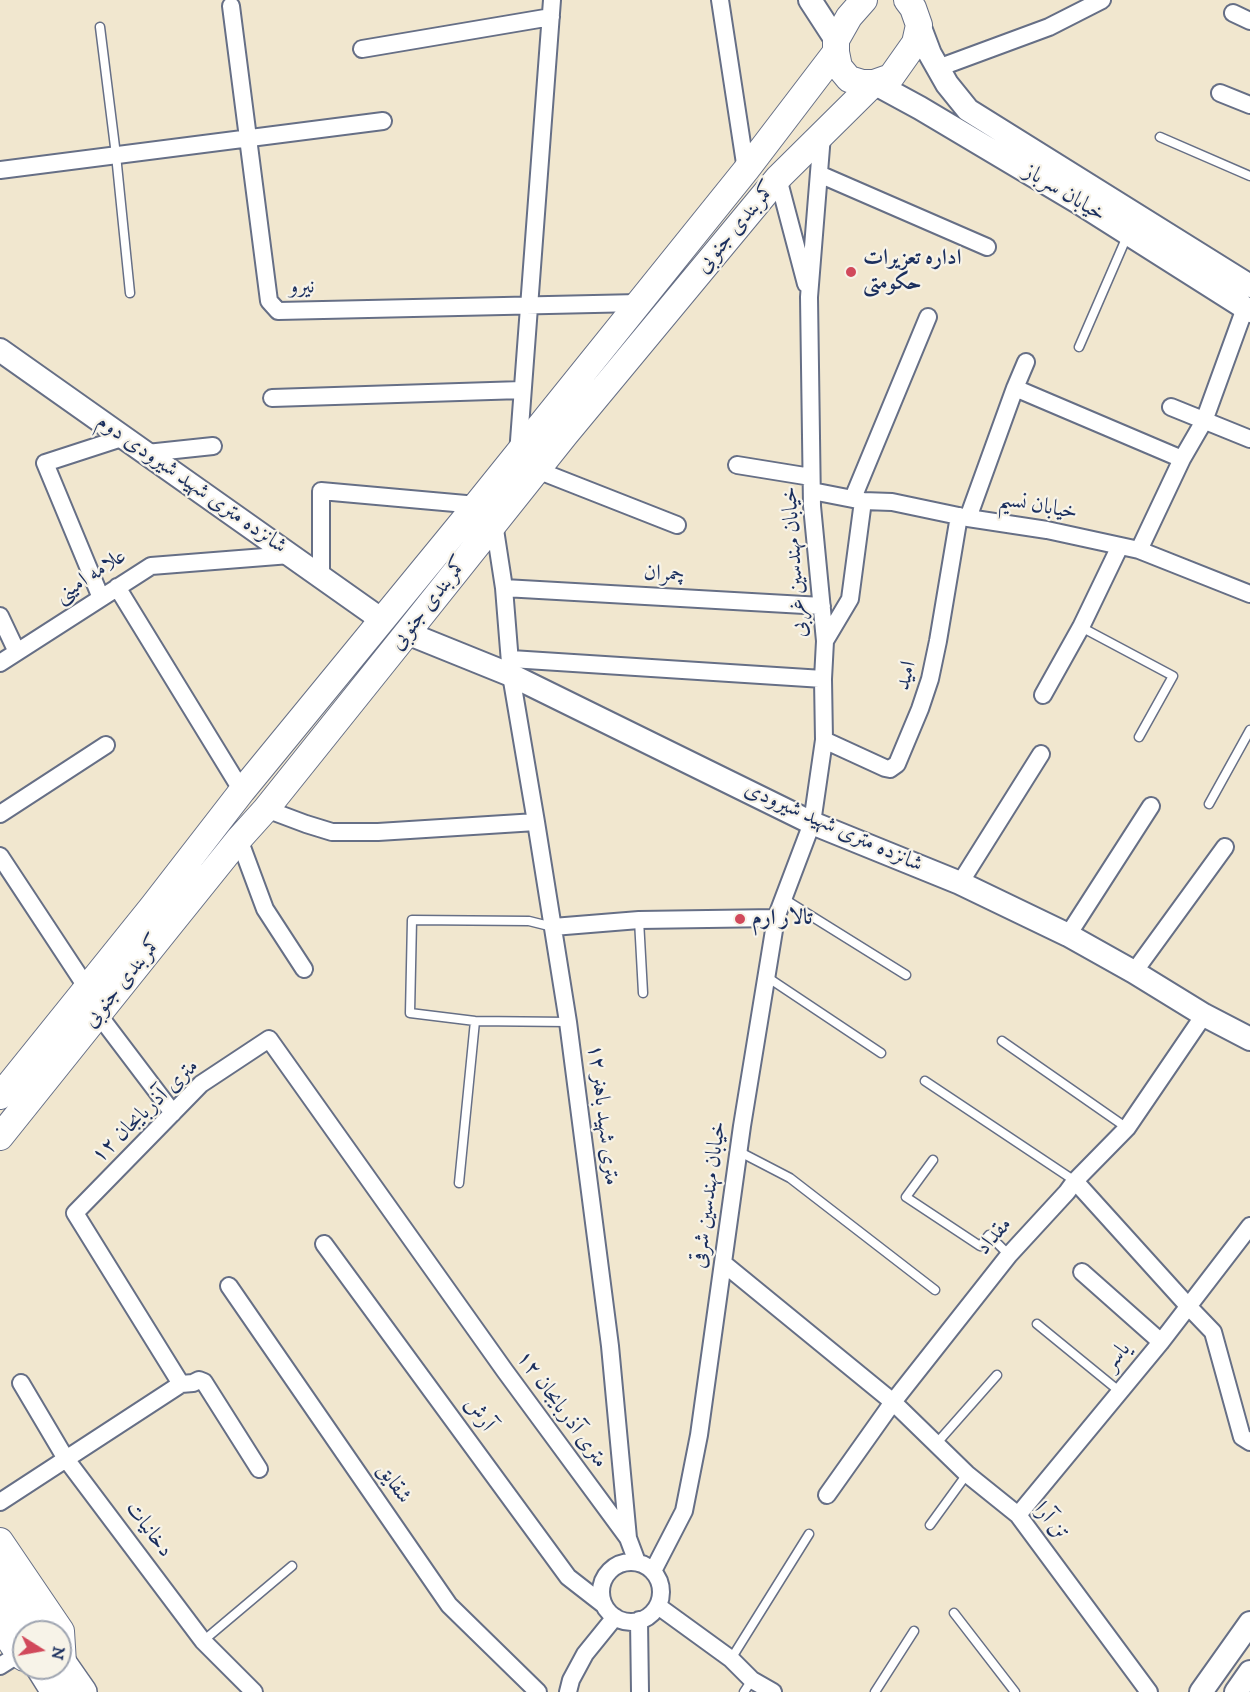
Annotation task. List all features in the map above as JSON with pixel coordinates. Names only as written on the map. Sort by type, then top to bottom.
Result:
[{"type":"highway","points":[[0,1572],[34,1620]]},
{"type":"highway","points":[[0,1606],[12,1625]]},
{"type":"highway","points":[[63,1680],[83,1692]]},
{"type":"main road","points":[[810,0],[836,46],[839,67],[849,79],[862,83],[874,83]]},
{"type":"main road","name":"کمربندی جنوبی","points":[[527,462],[639,303],[739,179],[836,46],[849,17],[864,0]]},
{"type":"main road","points":[[907,0],[913,8],[919,25]]},
{"type":"main road","points":[[919,25],[933,0]]},
{"type":"main road","name":"کمربندی جنوبی","points":[[0,1096],[242,791],[382,620],[485,514],[527,462],[754,209],[778,178],[874,83],[891,77],[915,43],[919,25]]},
{"type":"main road","name":"خیابان سرباز","points":[[919,25],[930,54],[947,84],[968,110],[1084,194],[1248,302]]},
{"type":"main road","name":"خیابان سرباز","points":[[874,83],[1084,194],[1128,234],[1248,302]]},
{"type":"main road","points":[[739,179],[754,209]]},
{"type":"main road","name":"شانزده متری شهید شیرودی دوم","points":[[0,350],[382,620]]},
{"type":"main road","name":"کمربندی جنوبی","points":[[0,1137],[407,633],[485,514]]},
{"type":"main road","points":[[382,620],[407,633]]},
{"type":"main road","name":"شانزده متری شهید شیرودی","points":[[407,633],[511,667],[812,823],[960,884],[1068,935],[1134,972],[1203,1015],[1250,1039]]},
{"type":"main road","points":[[0,1541],[53,1620]]},
{"type":"main road","points":[[1201,1692],[1250,1623]]},
{"type":"main road","points":[[0,1626],[12,1639]]},
{"type":"main road","points":[[1236,1692],[1250,1672]]},
{"type":"street","points":[[552,0],[522,390],[527,462],[677,525]]},
{"type":"street","points":[[720,0],[739,179]]},
{"type":"street","points":[[938,68],[1049,27],[1102,0]]},
{"type":"street","name":"نیرو","points":[[231,6],[269,301],[278,311],[639,303]]},
{"type":"street","points":[[1233,13],[1250,21]]},
{"type":"street","points":[[362,49],[551,17]]},
{"type":"street","points":[[1220,93],[1250,105]]},
{"type":"street","points":[[0,170],[383,120]]},
{"type":"street","points":[[809,297],[822,135]]},
{"type":"street","points":[[819,174],[987,247]]},
{"type":"street","points":[[778,178],[809,297]]},
{"type":"street","name":"خیابان مهندسین غربی","points":[[809,297],[812,506],[825,641],[823,680],[825,740],[812,823]]},
{"type":"street","points":[[1138,550],[1182,459],[1204,421],[1248,302]]},
{"type":"street","points":[[825,641],[850,599],[858,499],[928,318]]},
{"type":"street","points":[[964,517],[1026,362]]},
{"type":"street","points":[[1015,388],[1182,459]]},
{"type":"street","points":[[272,398],[522,390]]},
{"type":"street","points":[[1171,407],[1250,440]]},
{"type":"street","points":[[101,598],[45,463],[125,438]]},
{"type":"street","points":[[147,453],[213,446]]},
{"type":"street","name":"خیابان نسیم","points":[[737,465],[812,484],[858,499],[892,502],[964,517],[1047,530],[1138,550],[1250,594]]},
{"type":"street","points":[[321,577],[321,491],[485,514]]},
{"type":"street","name":"۱۲ متری شهید باهنر","points":[[485,514],[504,588],[511,667],[568,1023],[610,1346],[628,1539],[637,1562]]},
{"type":"street","name":"امید","points":[[825,740],[885,768],[890,769],[897,764],[921,709],[930,679],[964,517]]},
{"type":"street","points":[[1043,695],[1081,627],[1120,546]]},
{"type":"street","name":"علامه امینی","points":[[0,663],[151,566],[290,555]]},
{"type":"street","points":[[117,587],[242,791]]},
{"type":"street","name":"چمران","points":[[504,588],[822,606]]},
{"type":"street","points":[[0,616],[17,652]]},
{"type":"street","points":[[511,667],[823,680]]},
{"type":"street","points":[[0,814],[106,745]]},
{"type":"street","points":[[960,884],[1041,754]]},
{"type":"street","points":[[1068,935],[1151,806]]},
{"type":"street","points":[[266,809],[332,832],[378,832],[536,822]]},
{"type":"street","name":"خیابان مهندسین شرقی","points":[[653,1571],[684,1511],[699,1435],[738,1151],[776,918],[812,823]]},
{"type":"street","points":[[239,839],[265,909],[304,969]]},
{"type":"street","points":[[1134,972],[1225,847]]},
{"type":"street","points":[[0,856],[87,988]]},
{"type":"street","points":[[553,927],[639,920],[776,918]]},
{"type":"street","points":[[98,1014],[173,1113]]},
{"type":"street","name":"مقداد","points":[[827,1495],[892,1402],[1009,1255],[1075,1181],[1127,1128],[1203,1015]]},
{"type":"street","name":"۱۲ متری آذربایجان","points":[[181,1384],[75,1213],[201,1084],[269,1039],[628,1539]]},
{"type":"street","points":[[1075,1181],[1213,1332],[1242,1437],[1250,1442]]},
{"type":"street","name":"یاسر","points":[[1018,1515],[1161,1342],[1250,1226]]},
{"type":"street","name":"آرش","points":[[324,1244],[568,1577],[609,1611]]},
{"type":"street","name":"تن آرا","points":[[723,1263],[892,1402],[966,1474],[1018,1515],[1149,1692]]},
{"type":"street","points":[[1082,1272],[1161,1342]]},
{"type":"street","name":"شقایق","points":[[229,1286],[449,1605],[538,1692]]},
{"type":"street","points":[[0,1502],[181,1384],[199,1380],[204,1382],[259,1469]]},
{"type":"street","name":"دخانیات","points":[[21,1383],[66,1459],[203,1641],[254,1692]]},
{"type":"street","points":[[637,1562],[653,1571],[661,1588],[661,1597],[658,1606],[644,1619],[634,1622],[624,1621],[609,1611],[601,1590],[603,1580],[617,1565],[637,1562]]},
{"type":"street","points":[[658,1606],[732,1659],[748,1686],[773,1692]]},
{"type":"street","points":[[568,1692],[571,1680],[609,1611]]},
{"type":"street","points":[[639,1620],[640,1692]]},
{"type":"lane","points":[[100,27],[130,293]]},
{"type":"lane","points":[[1160,137],[1250,176]]},
{"type":"lane","points":[[1079,347],[1128,234]]},
{"type":"lane","points":[[1081,627],[1173,676],[1139,737]]},
{"type":"lane","points":[[1209,804],[1250,730]]},
{"type":"lane","points":[[784,899],[906,975]]},
{"type":"lane","points":[[553,927],[528,921],[412,920],[410,1013],[475,1021],[568,1023]]},
{"type":"lane","points":[[639,920],[643,993]]},
{"type":"lane","points":[[767,977],[881,1053]]},
{"type":"lane","points":[[459,1183],[475,1021]]},
{"type":"lane","points":[[1002,1041],[1127,1128]]},
{"type":"lane","points":[[925,1081],[1075,1181]]},
{"type":"lane","points":[[738,1151],[790,1178],[935,1290]]},
{"type":"lane","points":[[933,1160],[906,1197],[980,1246],[989,1235],[1009,1255]]},
{"type":"lane","points":[[1037,1324],[1119,1391]]},
{"type":"lane","points":[[936,1444],[997,1375]]},
{"type":"lane","points":[[930,1525],[966,1474]]},
{"type":"lane","points":[[732,1659],[809,1534]]},
{"type":"lane","points":[[203,1641],[292,1566]]},
{"type":"lane","points":[[954,1613],[1015,1692]]},
{"type":"lane","points":[[875,1692],[914,1631]]},
{"type":"place","name":"اداره تعزیرات حکومتی","points":[[851,272]]},
{"type":"place","name":"تالار ارم","points":[[740,919]]}]
